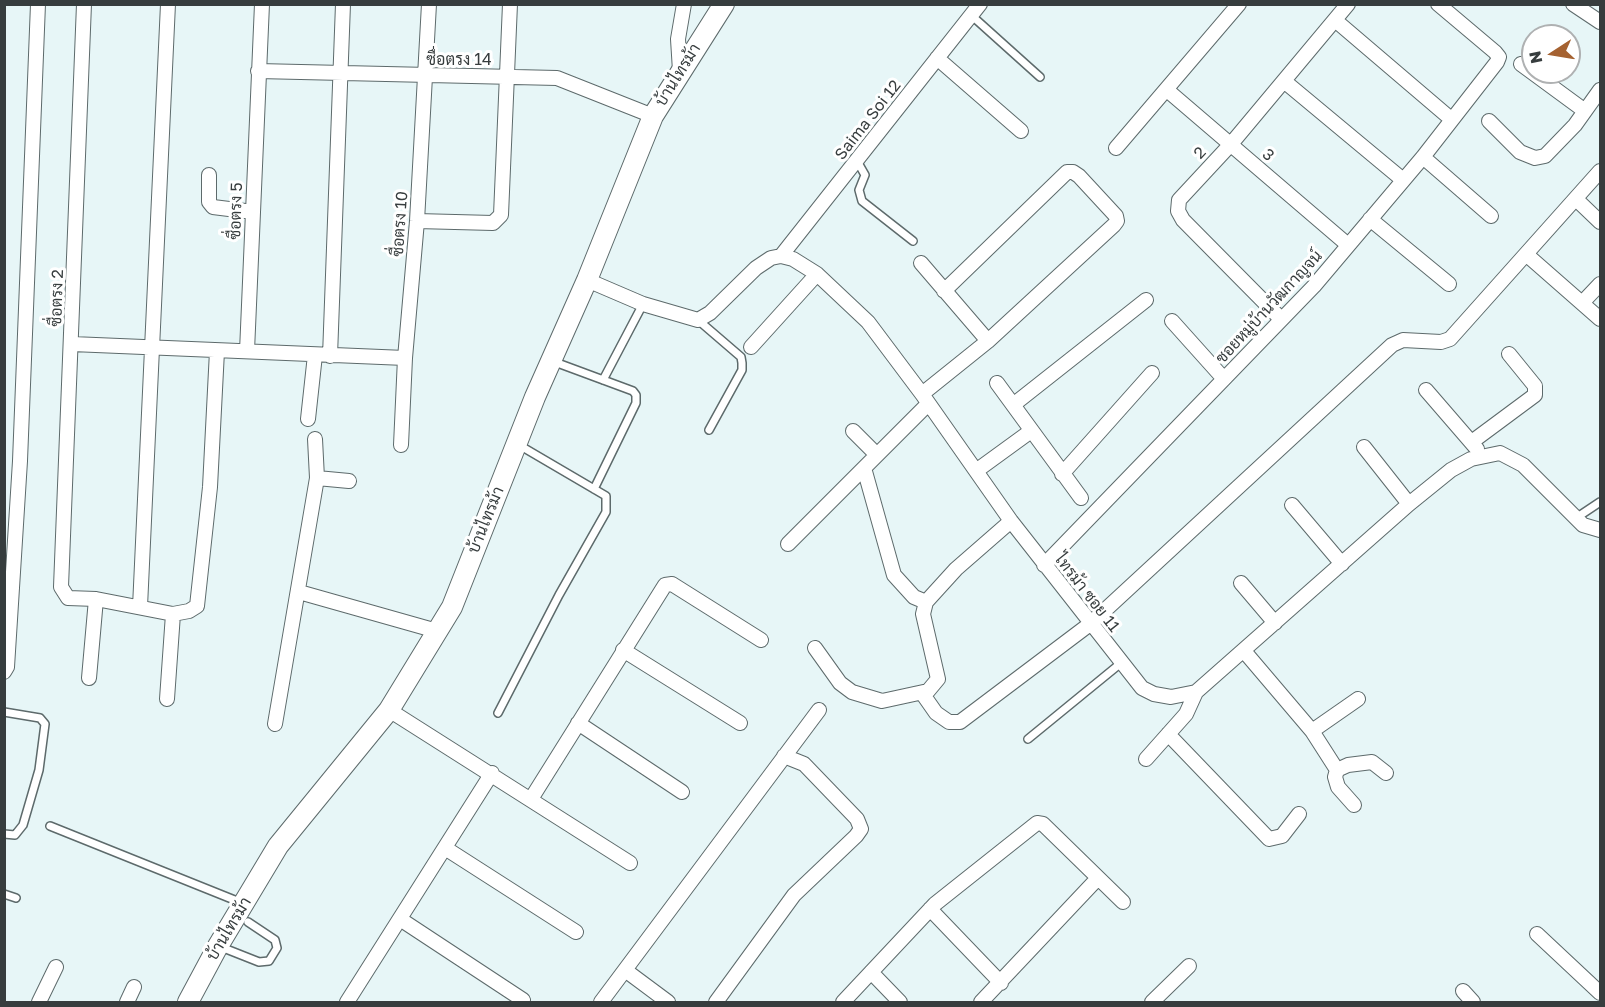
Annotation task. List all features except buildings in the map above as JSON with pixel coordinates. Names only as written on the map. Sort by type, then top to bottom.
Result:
[{"type":"street","points":[[4,672],[7,667],[20,461],[38,4]]},
{"type":"street","name":"ซื่อตรง 2","points":[[84,4],[62,593],[68,598],[96,599]]},
{"type":"street","points":[[140,607],[154,346],[168,4]]},
{"type":"street","name":"ซื่อตรง 5","points":[[247,351],[262,4]]},
{"type":"street","points":[[330,356],[343,4]]},
{"type":"street","name":"ซื่อตรง 10","points":[[401,445],[429,4]]},
{"type":"street","points":[[417,221],[493,223],[501,215],[510,4]]},
{"type":"street","points":[[680,70],[678,39],[684,4]]},
{"type":"street","name":"บ้านไทรม้า","points":[[188,1002],[218,945],[246,913],[278,846],[389,710],[452,607],[516,444],[587,280],[653,116],[680,70],[724,4]]},
{"type":"street","points":[[1116,148],[1239,4]]},
{"type":"street","name":"2","points":[[1281,319],[1183,220],[1178,211],[1179,200],[1231,144],[1348,4]]},
{"type":"street","name":"ซอยหมู่บ้านวัฒกาญจน์","points":[[1044,565],[1314,286],[1423,157],[1499,57],[1438,4]]},
{"type":"street","points":[[1573,4],[1600,22]]},
{"type":"street","name":"Saima Soi 12","points":[[782,256],[976,10]]},
{"type":"street","points":[[1335,20],[1450,119]]},
{"type":"street","points":[[937,58],[1021,131]]},
{"type":"street","name":"ซื่อตรง 14","points":[[258,72],[557,78],[653,116]]},
{"type":"street","points":[[1284,81],[1403,180]]},
{"type":"street","points":[[1548,84],[1585,111]]},
{"type":"street","name":"3","points":[[1167,90],[1348,245]]},
{"type":"street","points":[[1489,122],[1520,152],[1535,158],[1545,156],[1558,144],[1600,90]]},
{"type":"street","points":[[1423,157],[1491,216]]},
{"type":"street","points":[[922,693],[936,713],[949,722],[960,722],[1090,624],[1392,345],[1403,340],[1441,342],[1450,339],[1577,200],[1600,171]]},
{"type":"street","points":[[788,544],[877,455],[925,399],[1114,225],[1116,216],[1079,176],[1073,172],[1067,172],[944,291]]},
{"type":"street","points":[[209,175],[209,202],[213,207],[253,212]]},
{"type":"street","points":[[1577,200],[1600,222]]},
{"type":"street","points":[[1370,219],[1449,284]]},
{"type":"street","points":[[1527,255],[1600,319]]},
{"type":"street","points":[[587,280],[643,304],[698,320],[710,313],[756,268],[771,258],[782,256]]},
{"type":"street","name":"ไทรม้า ซอย 11","points":[[782,256],[818,274],[868,322],[1011,521],[1142,688],[1154,694],[1171,697],[1196,692]]},
{"type":"street","points":[[921,263],[988,340]]},
{"type":"street","points":[[752,347],[818,274]]},
{"type":"street","points":[[1582,303],[1600,284]]},
{"type":"street","points":[[1013,405],[1146,300]]},
{"type":"street","points":[[1172,321],[1224,379]]},
{"type":"street","points":[[72,344],[405,358]]},
{"type":"street","points":[[89,678],[96,599],[173,614],[189,611],[199,601],[210,487],[217,351]]},
{"type":"street","points":[[1473,441],[1535,394],[1535,386],[1509,354]]},
{"type":"street","points":[[308,419],[315,355]]},
{"type":"street","points":[[1062,474],[1152,373]]},
{"type":"street","points":[[997,383],[1081,498]]},
{"type":"street","points":[[1426,390],[1473,441],[1481,457]]},
{"type":"street","points":[[853,431],[877,455]]},
{"type":"street","points":[[976,471],[1031,431]]},
{"type":"street","points":[[275,724],[317,478],[315,439]]},
{"type":"street","points":[[1364,447],[1409,504]]},
{"type":"street","points":[[1146,759],[1186,714],[1196,692],[1409,504],[1451,470],[1471,459],[1500,453],[1523,465],[1583,525],[1600,530]]},
{"type":"street","points":[[864,468],[894,575],[914,597],[926,602]]},
{"type":"street","points":[[317,478],[349,481]]},
{"type":"street","points":[[1292,505],[1342,564]]},
{"type":"street","points":[[815,648],[840,683],[852,692],[882,701],[922,693],[933,687],[938,679],[925,622],[926,602],[956,569],[1011,521]]},
{"type":"street","points":[[531,799],[623,650],[669,583],[761,640]]},
{"type":"street","points":[[1241,583],[1275,623]]},
{"type":"street","points":[[299,592],[437,631]]},
{"type":"street","points":[[166,699],[173,614]]},
{"type":"street","points":[[623,650],[740,723]]},
{"type":"street","points":[[1244,651],[1312,731],[1337,770],[1335,777],[1338,787],[1354,805]]},
{"type":"street","points":[[1312,731],[1358,699]]},
{"type":"street","points":[[389,710],[492,773],[630,863]]},
{"type":"street","points":[[601,1002],[819,710]]},
{"type":"street","points":[[578,723],[682,792]]},
{"type":"street","points":[[1168,734],[1269,839],[1282,836],[1299,814]]},
{"type":"street","points":[[716,1002],[794,896],[861,829],[857,819],[804,764],[784,756]]},
{"type":"street","points":[[1337,770],[1348,765],[1372,762],[1386,773]]},
{"type":"street","points":[[364,1002],[349,999],[492,773]]},
{"type":"street","points":[[843,1002],[930,909],[1037,823],[1043,824],[1123,902]]},
{"type":"street","points":[[445,848],[576,932]]},
{"type":"street","points":[[981,1002],[1098,878]]},
{"type":"street","points":[[930,909],[1001,983]]},
{"type":"street","points":[[400,919],[523,1000]]},
{"type":"street","points":[[1537,934],[1600,993]]},
{"type":"street","points":[[1152,1002],[1189,966]]},
{"type":"street","points":[[39,1002],[56,967]]},
{"type":"street","points":[[625,970],[668,1002]]},
{"type":"street","points":[[871,972],[900,1002]]},
{"type":"street","points":[[127,1002],[134,987]]},
{"type":"street","points":[[1463,991],[1473,1002]]},
{"type":"lane","points":[[976,10],[1040,77]]},
{"type":"lane","points":[[856,161],[865,175],[859,190],[862,201],[913,241]]},
{"type":"lane","points":[[603,380],[643,304]]},
{"type":"lane","points":[[698,320],[741,357],[742,363],[742,370],[709,430]]},
{"type":"lane","points":[[552,361],[633,391],[636,403],[594,489]]},
{"type":"lane","points":[[498,712],[559,595],[606,513],[606,496],[516,444]]},
{"type":"lane","points":[[1576,518],[1600,502]]},
{"type":"lane","points":[[1028,739],[1121,663]]},
{"type":"lane","points":[[4,712],[40,718],[45,724],[41,762],[23,825],[15,835],[4,834]]},
{"type":"lane","points":[[50,826],[246,913],[275,940],[277,948],[269,961],[260,962],[218,945]]},
{"type":"lane","points":[[4,894],[16,898]]}]
